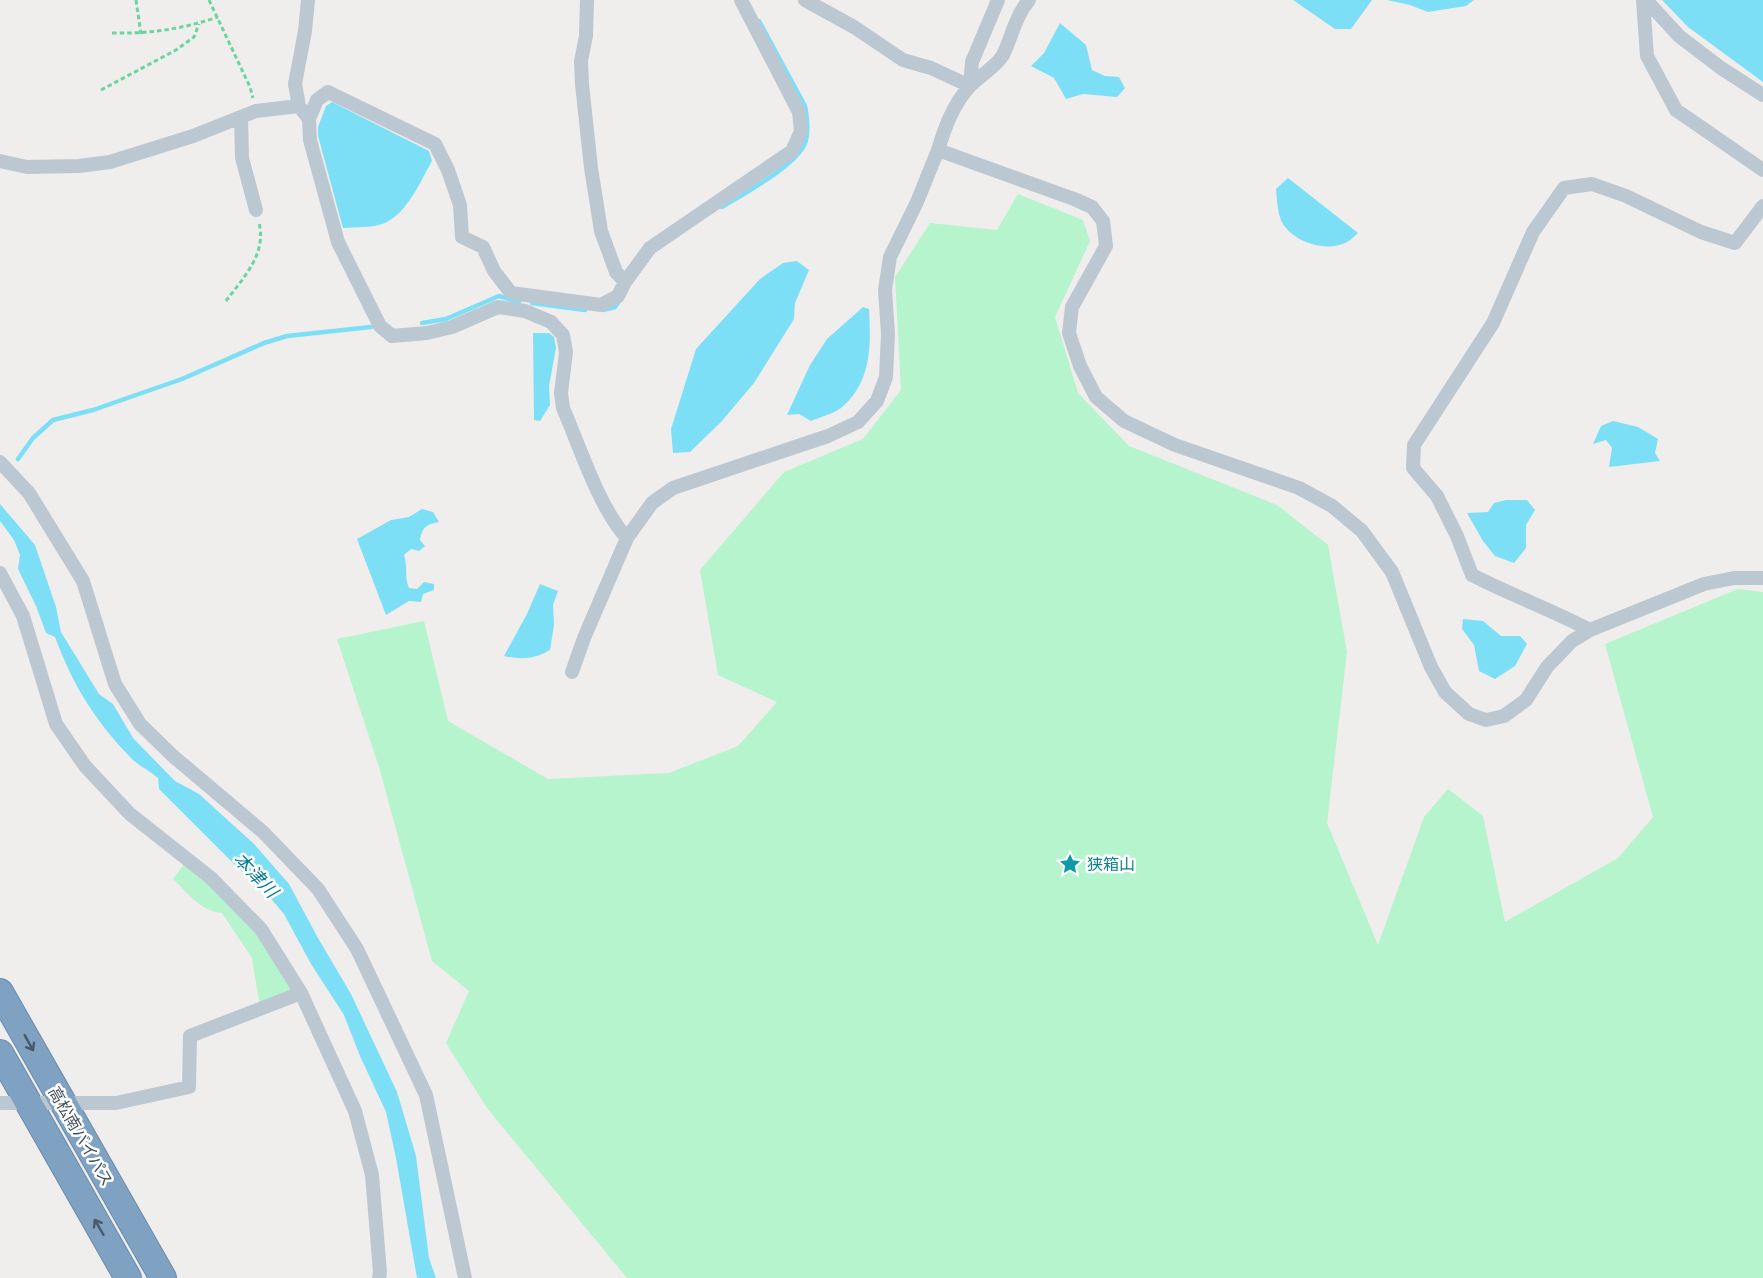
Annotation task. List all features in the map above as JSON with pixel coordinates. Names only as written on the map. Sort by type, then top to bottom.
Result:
[{"type":"highway","name":"高松南バイパス","points":[[0,993],[163,1278]]},
{"type":"highway","name":"高松南バイパス","points":[[0,1053],[128,1278]]},
{"type":"street","points":[[308,0],[295,84],[299,106],[309,119]]},
{"type":"street","points":[[587,0],[586,36],[581,61],[591,168],[601,231],[616,273],[625,282]]},
{"type":"street","points":[[627,538],[615,524],[605,505],[563,408],[561,393],[566,352],[563,335],[551,322],[525,311],[498,307],[452,327],[427,333],[392,336],[380,326],[338,242],[310,140],[309,119],[317,100],[328,92],[435,144],[448,170],[460,205],[462,237],[483,247],[494,271],[511,293],[601,305],[618,296],[625,282],[650,248],[792,151],[801,131],[799,112],[741,0]]},
{"type":"street","points":[[805,0],[854,27],[903,60],[931,68],[970,86]]},
{"type":"street","points":[[970,86],[972,62],[998,0]]},
{"type":"street","points":[[572,672],[584,638],[627,538],[652,503],[673,488],[828,436],[858,422],[878,401],[886,377],[888,334],[885,290],[890,257],[938,150],[946,124],[959,100],[970,86],[1002,57],[1019,12],[1029,0]]},
{"type":"street","points":[[1644,0],[1678,36],[1763,95]]},
{"type":"street","points":[[1644,0],[1647,56],[1676,110],[1763,170]]},
{"type":"street","points":[[0,161],[27,167],[79,166],[110,162],[193,136],[256,111],[299,106]]},
{"type":"street","points":[[241,117],[242,158],[256,210]]},
{"type":"street","points":[[938,150],[1092,207],[1103,221],[1106,246],[1072,308],[1069,333],[1080,366],[1096,396],[1124,421],[1175,445],[1299,488],[1332,506],[1362,531],[1392,572],[1431,667],[1445,692],[1469,714],[1486,720],[1504,716],[1526,700],[1547,667],[1572,641],[1590,630],[1704,584],[1734,578],[1763,578]]},
{"type":"street","points":[[1590,630],[1553,610],[1472,575],[1457,536],[1437,496],[1413,468],[1414,445],[1493,323],[1533,232],[1564,188],[1592,184],[1626,196],[1701,232],[1735,243],[1763,206]]},
{"type":"street","points":[[0,462],[29,493],[83,581],[116,684],[140,724],[173,756],[263,832],[318,889],[357,949],[426,1095],[465,1278]]},
{"type":"street","points":[[0,573],[23,616],[56,724],[85,766],[130,814],[211,878],[261,930],[301,993],[355,1111],[372,1175],[379,1278]]},
{"type":"street","points":[[0,1103],[116,1103],[189,1087],[190,1036],[301,993]]},
{"type":"path","points":[[136,0],[141,34]]},
{"type":"path","points":[[209,0],[250,87],[256,111]]},
{"type":"path","points":[[112,33],[141,34],[170,31],[218,17]]},
{"type":"path","points":[[101,90],[176,50],[194,37],[199,24]]},
{"type":"path","points":[[226,301],[248,271],[260,249],[263,236],[256,210]]},
{"type":"green space","points":[[1018,194],[1083,220],[1090,241],[1055,317],[1078,393],[1129,446],[1277,505],[1328,545],[1347,652],[1327,823],[1378,945],[1424,817],[1448,789],[1483,816],[1505,922],[1618,858],[1653,817],[1605,644],[1738,589],[1763,592],[1763,1278],[627,1278],[487,1108],[446,1043],[469,991],[432,961],[379,767],[337,639],[424,621],[448,721],[548,779],[669,773],[738,746],[777,702],[718,675],[700,570],[784,472],[863,439],[901,390],[895,277],[930,223],[997,230]]},
{"type":"green space","points":[[185,863],[245,916],[295,990],[263,1002],[259,1001],[252,958],[222,913],[214,912],[201,905],[173,879]]},
{"type":"water","points":[[1293,0],[1372,0],[1351,29],[1335,29]]},
{"type":"water","points":[[1387,0],[1474,0],[1466,6],[1428,12]]},
{"type":"water","points":[[1662,0],[1763,0],[1763,82],[1688,27]]},
{"type":"water","points":[[1060,23],[1086,45],[1092,70],[1105,76],[1119,77],[1125,88],[1117,97],[1083,94],[1066,99],[1054,78],[1031,66],[1044,53]]},
{"type":"water","points":[[332,102],[429,151],[432,161],[413,196],[400,212],[381,225],[343,228],[318,136],[318,127],[326,106]]},
{"type":"water","points":[[1288,178],[1358,233],[1347,242],[1329,246],[1308,243],[1290,232],[1280,217],[1276,189]]},
{"type":"water","points":[[797,261],[809,270],[795,303],[794,319],[754,383],[721,422],[690,452],[673,453],[671,429],[696,349],[760,279],[783,263]]},
{"type":"water","points":[[863,307],[869,309],[870,336],[867,362],[859,387],[841,408],[830,414],[811,421],[799,414],[787,415],[810,365],[827,339]]},
{"type":"water","points":[[533,333],[549,333],[554,337],[556,348],[549,386],[550,405],[540,421],[534,420]]},
{"type":"water","points":[[1613,421],[1638,427],[1658,439],[1655,453],[1660,461],[1609,467],[1612,448],[1606,440],[1593,444],[1601,426]]},
{"type":"water","points":[[1506,500],[1527,500],[1535,510],[1526,525],[1526,548],[1514,563],[1495,556],[1483,541],[1467,513],[1488,512],[1494,503]]},
{"type":"water","name":"本津川","points":[[0,504],[35,545],[56,607],[61,632],[99,694],[113,704],[133,738],[175,781],[199,794],[254,844],[289,884],[351,994],[397,1092],[416,1156],[429,1258],[436,1278],[417,1278],[386,1112],[344,1015],[311,964],[284,914],[267,894],[159,789],[158,778],[132,759],[97,717],[70,672],[55,637],[46,633],[18,569],[20,555],[14,540],[0,521]]},
{"type":"water","points":[[422,509],[433,512],[439,522],[428,525],[422,532],[420,540],[425,546],[419,551],[411,549],[404,555],[407,579],[409,588],[417,589],[424,582],[434,584],[434,590],[423,594],[421,602],[409,601],[386,615],[357,539],[391,520],[409,517]]},
{"type":"water","points":[[540,584],[558,591],[553,605],[554,625],[550,650],[528,658],[504,656],[527,614]]},
{"type":"water","points":[[1463,619],[1483,621],[1501,636],[1520,636],[1527,644],[1515,666],[1495,679],[1479,671],[1474,645],[1462,629]]},
{"type":"waterway","points":[[722,207],[783,168],[802,149],[807,136],[805,106],[759,21]]},
{"type":"waterway","points":[[422,323],[446,319],[499,296],[519,302]]},
{"type":"waterway","points":[[603,310],[615,307],[620,300]]},
{"type":"waterway","points":[[532,303],[585,310]]},
{"type":"waterway","points":[[18,459],[33,438],[53,420],[93,410],[182,379],[264,343],[287,336],[371,327]]},
{"type":"place","name":"狭箱山","points":[[1070,864]]}]
